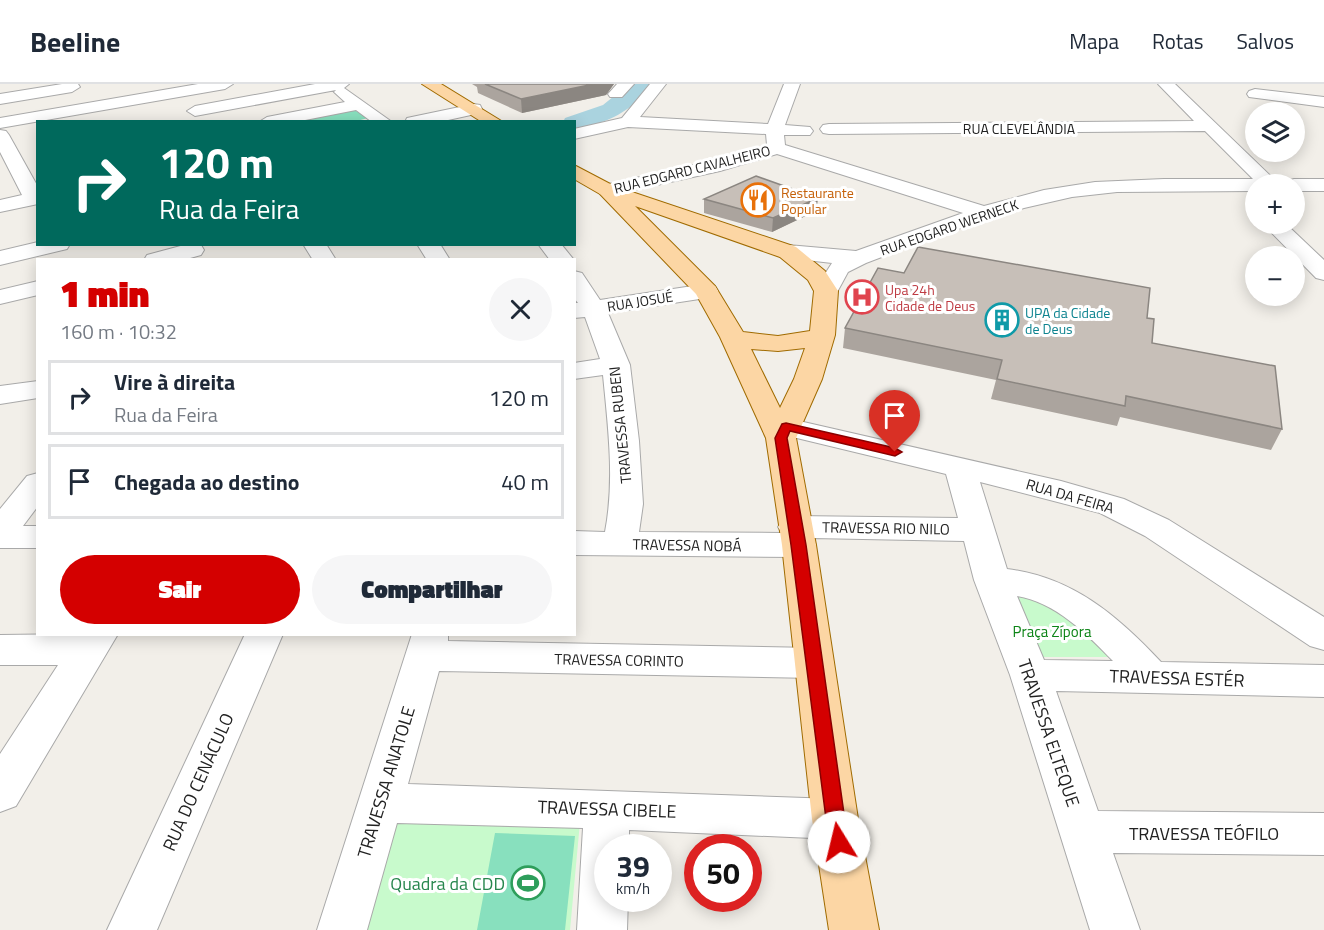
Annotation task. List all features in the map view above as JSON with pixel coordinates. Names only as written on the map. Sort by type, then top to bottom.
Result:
[{"type":"main road","points":[[430,84],[492,120]]},
{"type":"main road","points":[[576,172],[607,190],[788,252],[817,276],[826,291],[822,335],[808,379],[783,432]]},
{"type":"main road","points":[[607,190],[706,291],[783,432],[835,819],[854,930]]},
{"type":"main road","points":[[664,249],[685,236],[695,233],[729,233]]},
{"type":"main road","points":[[733,338],[774,344],[804,341],[822,335]]},
{"type":"street","points":[[0,123],[88,108],[158,89],[225,84]]},
{"type":"street","points":[[185,118],[335,84],[381,120]]},
{"type":"street","points":[[628,122],[658,84]]},
{"type":"street","points":[[776,139],[792,84]]},
{"type":"street","points":[[1166,84],[1259,174]]},
{"type":"street","points":[[0,99],[71,85],[88,108]]},
{"type":"street","points":[[1255,94],[1324,102]]},
{"type":"street","points":[[281,120],[359,104]]},
{"type":"street","points":[[422,120],[474,109]]},
{"type":"street","points":[[576,134],[628,122],[776,139],[982,212]]},
{"type":"street","name":"RUA CLEVELÂNDIA","points":[[829,129],[1209,126]]},
{"type":"street","points":[[776,139],[804,131]]},
{"type":"street","name":"RUA EDGARD CAVALHEIRO","points":[[607,190],[720,165],[776,139]]},
{"type":"street","points":[[1224,141],[1245,141]]},
{"type":"street","points":[[1,142],[26,142]]},
{"type":"street","points":[[0,206],[36,199],[28,168],[1,142]]},
{"type":"street","name":"RUA EDGARD WERNECK","points":[[826,291],[839,268],[858,258],[982,212],[1075,191],[1126,187],[1245,185]]},
{"type":"street","points":[[1305,185],[1324,185]]},
{"type":"street","points":[[0,240],[36,231]]},
{"type":"street","points":[[1284,234],[1297,246]]},
{"type":"street","points":[[0,258],[51,246]]},
{"type":"street","points":[[551,246],[561,258]]},
{"type":"street","points":[[1305,246],[1324,246]]},
{"type":"street","points":[[163,258],[193,251]]},
{"type":"street","name":"RUA EDGARD WERNECK","points":[[788,252],[858,258]]},
{"type":"street","points":[[1305,254],[1324,273]]},
{"type":"street","name":"TRAVESSA RUBEN","points":[[576,284],[584,310],[615,365],[624,441],[627,504],[620,544]]},
{"type":"street","points":[[0,297],[36,288]]},
{"type":"street","name":"RUA JOSUÉ","points":[[584,310],[706,291]]},
{"type":"street","points":[[576,371],[615,365]]},
{"type":"street","points":[[0,395],[36,390]]},
{"type":"street","name":"RUA DA FEIRA","points":[[783,432],[960,467],[1061,491],[1112,506],[1157,528],[1324,636]]},
{"type":"street","name":"TRAVESSA ELTEQUE","points":[[960,467],[992,580],[1030,675],[1115,930]]},
{"type":"street","points":[[0,532],[36,486]]},
{"type":"street","name":"TRAVESSA RIO NILO","points":[[797,536],[977,530]]},
{"type":"street","name":"TRAVESSA NOBÁ","points":[[576,543],[620,544],[797,536]]},
{"type":"street","points":[[0,537],[36,537]]},
{"type":"street","points":[[992,580],[1024,584],[1051,593],[1110,632],[1150,676]]},
{"type":"street","name":"RUA DO CENÁCULO","points":[[132,930],[263,636]]},
{"type":"street","points":[[0,650],[94,643]]},
{"type":"street","points":[[0,792],[94,643]]},
{"type":"street","name":"TRAVESSA CORINTO","points":[[427,645],[814,663]]},
{"type":"street","name":"TRAVESSA ANATOLE","points":[[342,930],[427,645]]},
{"type":"street","name":"TRAVESSA ESTÉR","points":[[1030,675],[1324,681]]},
{"type":"street","name":"TRAVESSA CIBELE","points":[[379,803],[607,808],[835,819]]},
{"type":"street","points":[[602,930],[607,808]]},
{"type":"street","name":"TRAVESSA TEÓFILO","points":[[1083,832],[1324,834]]},
{"type":"green space","points":[[353,109],[368,118],[360,120],[301,120]]},
{"type":"green space","name":"Praça Zípora","points":[[1010,589],[1036,595],[1124,657],[1033,657]]},
{"type":"green space","points":[[391,812],[580,822],[570,930],[355,930]]},
{"type":"green space","name":"Quadra da CDD","points":[[495,833],[575,836],[565,930],[477,930]]},
{"type":"building","points":[[485,84],[594,84],[521,99]]},
{"type":"building","points":[[756,176],[818,198],[773,218],[704,199]]},
{"type":"building","points":[[918,247],[1150,288],[1147,318],[1154,319],[1152,343],[1275,366],[1282,429],[1126,396],[1125,406],[997,379],[1002,360],[845,328],[878,268],[904,273]]},
{"type":"waterway","points":[[576,122],[612,110],[626,100],[641,84]]},
{"type":"place","name":"Restaurante Popular","points":[[758,200]]},
{"type":"place","name":"Upa 24h Cidade de Deus","points":[[862,297]]},
{"type":"place","name":"UPA da Cidade de Deus","points":[[1002,320]]},
{"type":"place","name":"Quadra da CDD","points":[[528,883]]},
{"type":"route","points":[[839,842],[799,545],[781,438],[786,427],[895,452]]}]
